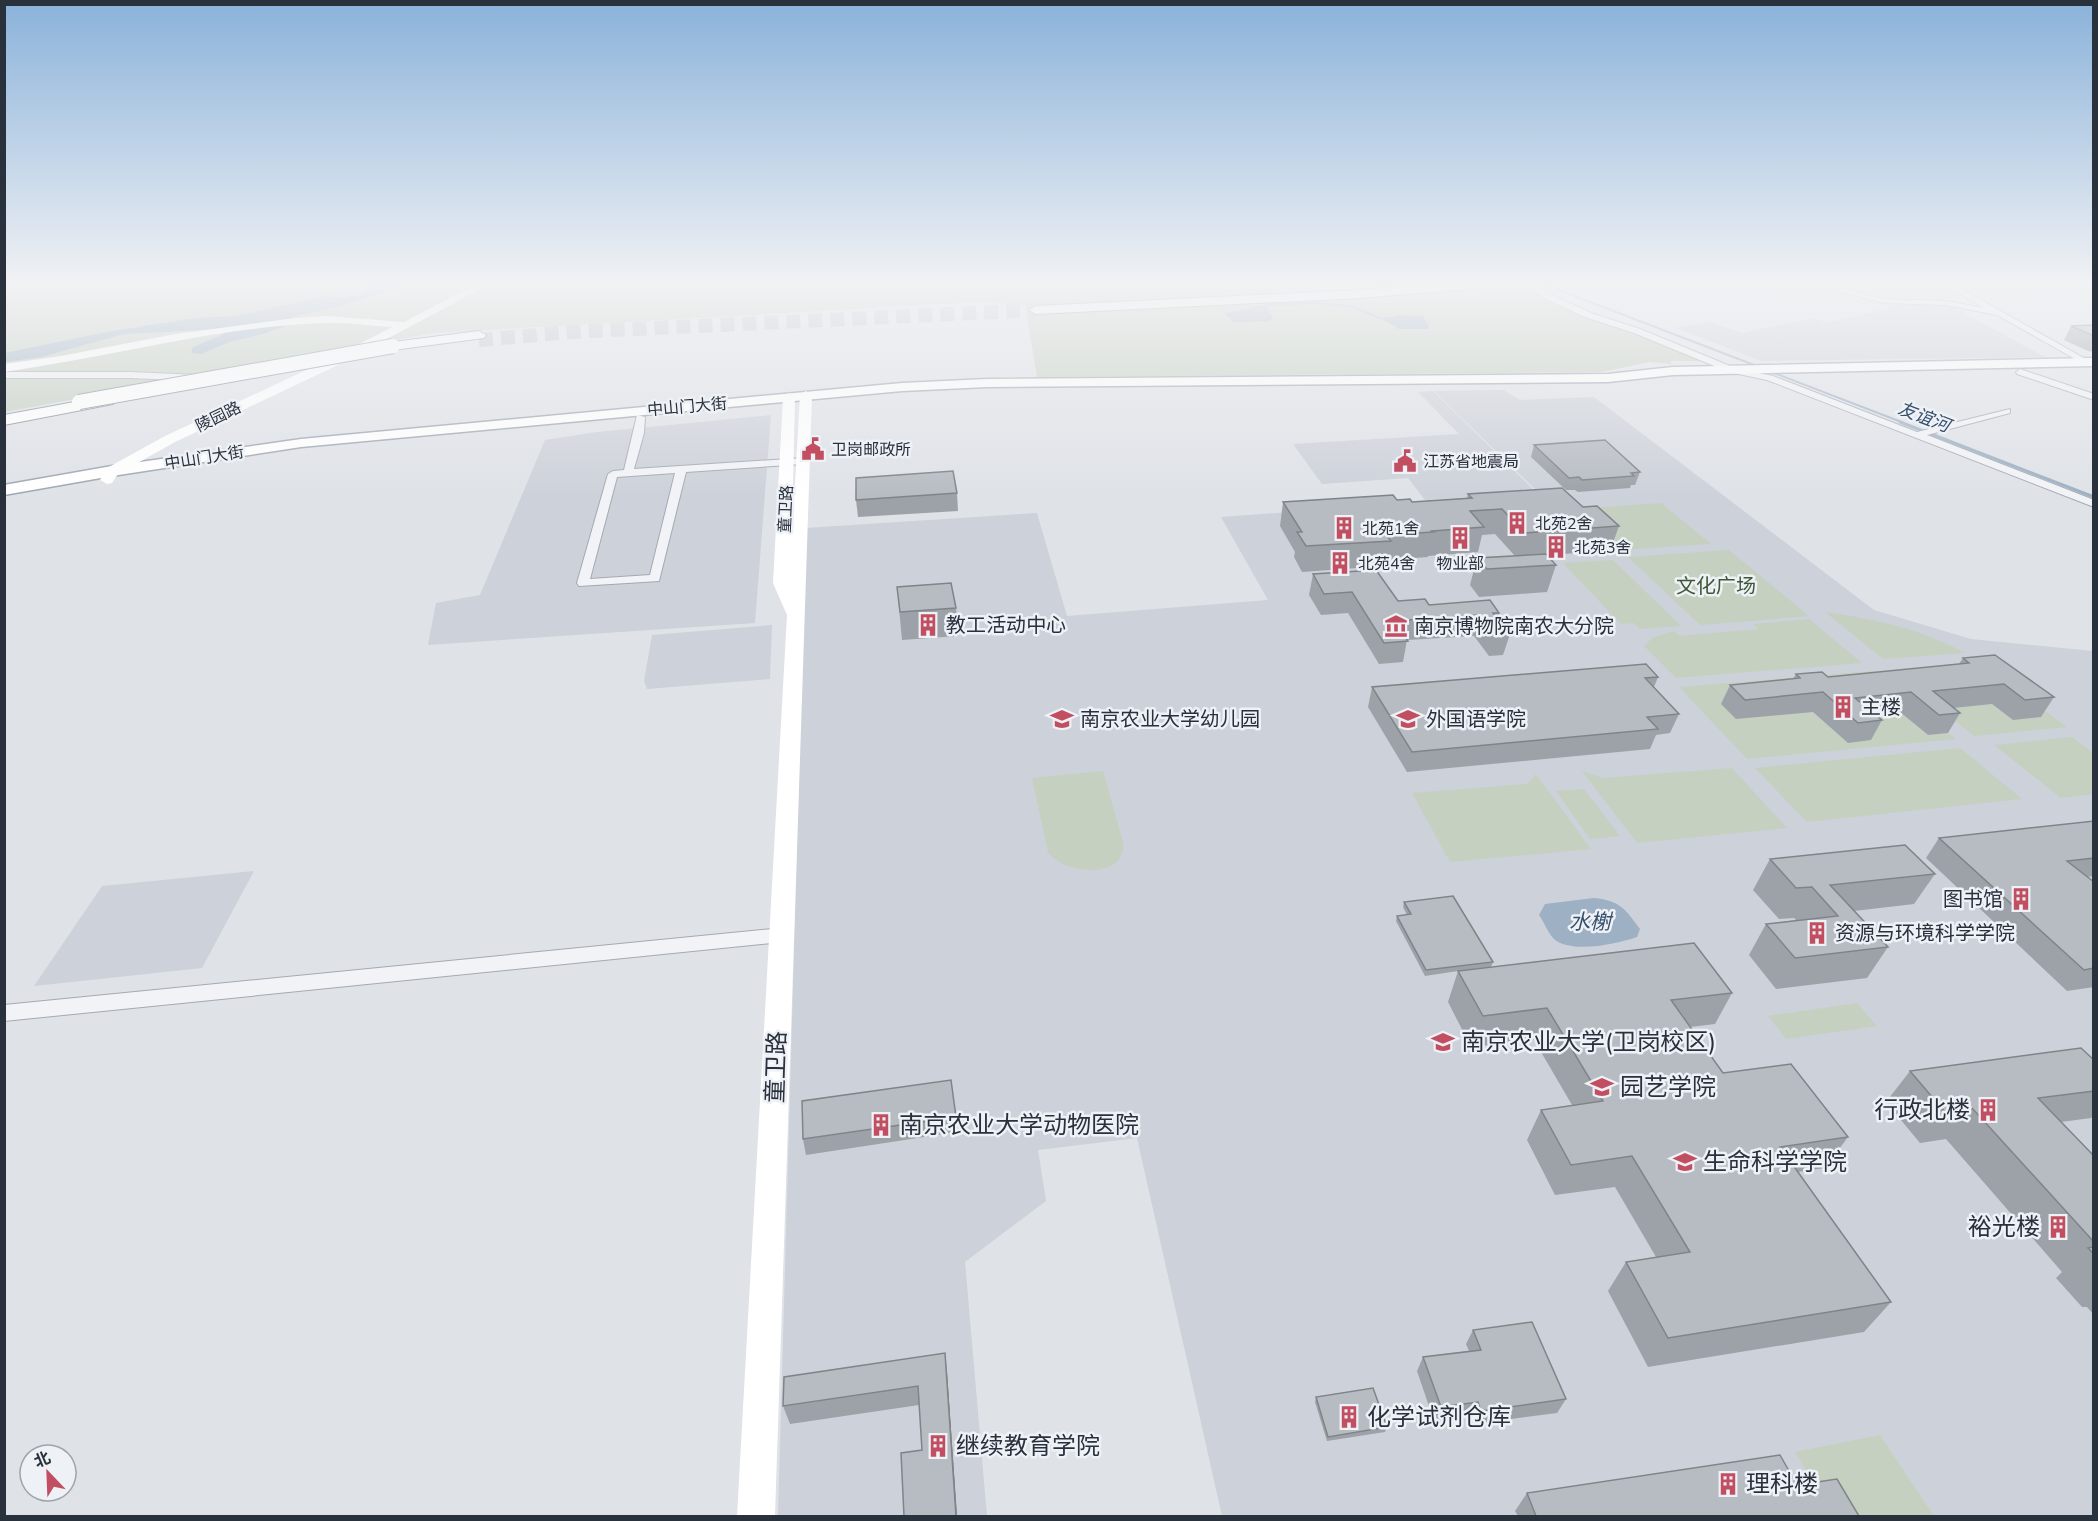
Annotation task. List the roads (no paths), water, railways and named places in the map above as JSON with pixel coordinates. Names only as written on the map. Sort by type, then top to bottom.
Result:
[{"type":"highway","points":[[4,418],[354,355]]},
{"type":"main road","name":"中山门大街","points":[[4,490],[292,453],[902,387],[987,383],[1608,378],[1673,370],[1750,369],[1806,378],[2020,372],[2092,364]]},
{"type":"main road","name":"中山门大街","points":[[4,498],[109,475],[301,443],[798,399],[1035,388],[2092,364]]},
{"type":"street","points":[[4,368],[85,355]]},
{"type":"street","name":"陵园路","points":[[109,475],[181,434],[348,355]]},
{"type":"street","points":[[1695,355],[1732,370],[1774,373],[1920,435],[2094,504]]},
{"type":"street","points":[[2076,355],[2092,364]]},
{"type":"street","points":[[4,375],[130,375],[209,378],[302,361],[332,363]]},
{"type":"street","points":[[2020,372],[2094,397]]},
{"type":"street","name":"童卫路","points":[[756,1516],[792,739],[794,629],[797,618],[782,583],[796,461],[798,399]]},
{"type":"street","points":[[1920,435],[2007,411]]},
{"type":"street","points":[[628,473],[639,434],[640,417]]},
{"type":"street","points":[[681,470],[655,578],[583,583],[613,474],[796,461]]},
{"type":"street","points":[[4,1013],[782,935]]},
{"type":"water","points":[[4,355],[48,355],[41,357],[5,362]]},
{"type":"water","name":"水榭","points":[[1594,898],[1610,901],[1622,907],[1640,929],[1637,937],[1606,945],[1582,947],[1562,944],[1550,934],[1539,915],[1545,904]]},
{"type":"waterway","name":"友谊河","points":[[1728,355],[1762,368]]},
{"type":"waterway","name":"友谊河","points":[[1769,371],[1904,423]]},
{"type":"waterway","name":"友谊河","points":[[1900,422],[2094,497]]},
{"type":"place","name":"卫岗邮政所","points":[[813,449]]},
{"type":"place","name":"江苏省地震局","points":[[1405,461]]},
{"type":"place","name":"北苑2舍","points":[[1517,523]]},
{"type":"place","name":"北苑1舍","points":[[1344,528]]},
{"type":"place","name":"物业部","points":[[1460,538]]},
{"type":"place","name":"北苑3舍","points":[[1556,547]]},
{"type":"place","name":"北苑4舍","points":[[1340,563]]},
{"type":"place","name":"教工活动中心","points":[[928,625]]},
{"type":"place","name":"南京博物院南农大分院","points":[[1396,626]]},
{"type":"place","name":"主楼","points":[[1843,707]]},
{"type":"place","name":"南京农业大学幼儿园","points":[[1062,719]]},
{"type":"place","name":"外国语学院","points":[[1408,719]]},
{"type":"place","name":"图书馆","points":[[2021,899]]},
{"type":"place","name":"资源与环境科学学院","points":[[1817,933]]},
{"type":"place","name":"南京农业大学(卫岗校区)","points":[[1443,1042]]},
{"type":"place","name":"园艺学院","points":[[1602,1087]]},
{"type":"place","name":"行政北楼","points":[[1988,1110]]},
{"type":"place","name":"南京农业大学动物医院","points":[[881,1125]]},
{"type":"place","name":"生命科学学院","points":[[1685,1162]]},
{"type":"place","name":"裕光楼","points":[[2058,1227]]},
{"type":"place","name":"化学试剂仓库","points":[[1349,1417]]},
{"type":"place","name":"继续教育学院","points":[[938,1446]]},
{"type":"place","name":"理科楼","points":[[1728,1484]]},
{"type":"park label","name":"文化广场","points":[[1716,586]]}]
